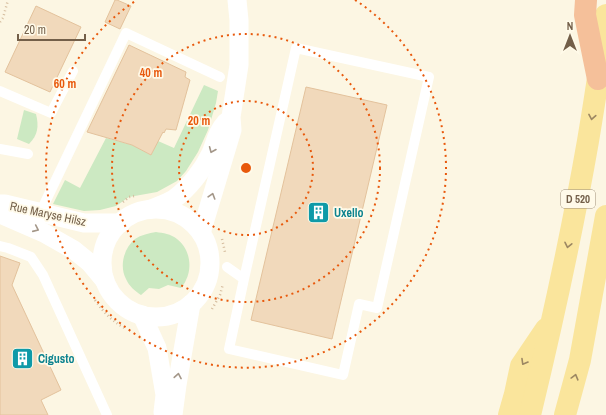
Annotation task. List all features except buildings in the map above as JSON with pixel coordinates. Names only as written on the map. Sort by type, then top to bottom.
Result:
[{"type":"highway","points":[[586,0],[585,16],[598,79]]},
{"type":"main road","name":"D 520","points":[[530,415],[553,318],[578,198],[598,79],[606,14]]},
{"type":"main road","name":"D 520","points":[[565,415],[580,360],[606,216]]},
{"type":"main road","points":[[509,415],[521,366],[553,318]]},
{"type":"street","points":[[201,233],[232,130],[231,117],[239,65],[237,0]]},
{"type":"street","points":[[142,203],[178,214],[191,222],[201,233],[208,248],[210,263],[208,278],[202,292],[191,304],[176,314],[159,317],[142,315],[126,308],[117,300],[113,296],[105,280],[102,265],[104,249],[110,235],[121,223],[133,215],[142,203],[173,200],[186,188],[198,175],[210,154],[220,128],[231,117]]},
{"type":"street","name":"Rue Maryse Hilsz","points":[[0,204],[84,223],[121,223]]},
{"type":"street","name":"Rue Maryse Hilsz","points":[[0,214],[44,233],[74,250],[105,280]]},
{"type":"street","points":[[173,415],[191,304]]},
{"type":"street","points":[[142,315],[157,348],[165,394],[163,415]]},
{"type":"lane","points":[[40,213],[126,33],[220,77]]},
{"type":"lane","points":[[296,48],[429,78],[378,308],[359,304],[343,375],[229,349],[244,279],[296,48]]},
{"type":"lane","points":[[0,91],[51,114],[73,71]]},
{"type":"lane","points":[[0,149],[28,154]]},
{"type":"lane","points":[[0,246],[31,257],[43,275],[107,415]]},
{"type":"lane","points":[[227,267],[244,279]]},
{"type":"path","points":[[0,22],[3,18],[8,0]]},
{"type":"path","points":[[123,202],[129,197],[142,203]]},
{"type":"path","points":[[94,298],[111,320],[129,331]]},
{"type":"green space","points":[[204,85],[218,91],[216,103],[208,130],[198,152],[186,171],[177,181],[157,192],[129,197],[116,206],[100,210],[84,211],[53,204],[65,180],[80,188],[106,138],[132,145],[151,155],[158,141],[174,148]]},
{"type":"green space","points":[[24,110],[36,114],[37,118],[36,134],[29,144],[17,139]]},
{"type":"green space","points":[[156,232],[172,236],[184,247],[189,258],[188,275],[181,288],[168,285],[159,289],[149,288],[141,295],[132,288],[124,274],[123,263],[125,252],[135,239],[145,234]]},
{"type":"place","name":"Uxello","points":[[319,213]]},
{"type":"place","name":"Cigusto","points":[[23,359]]}]
